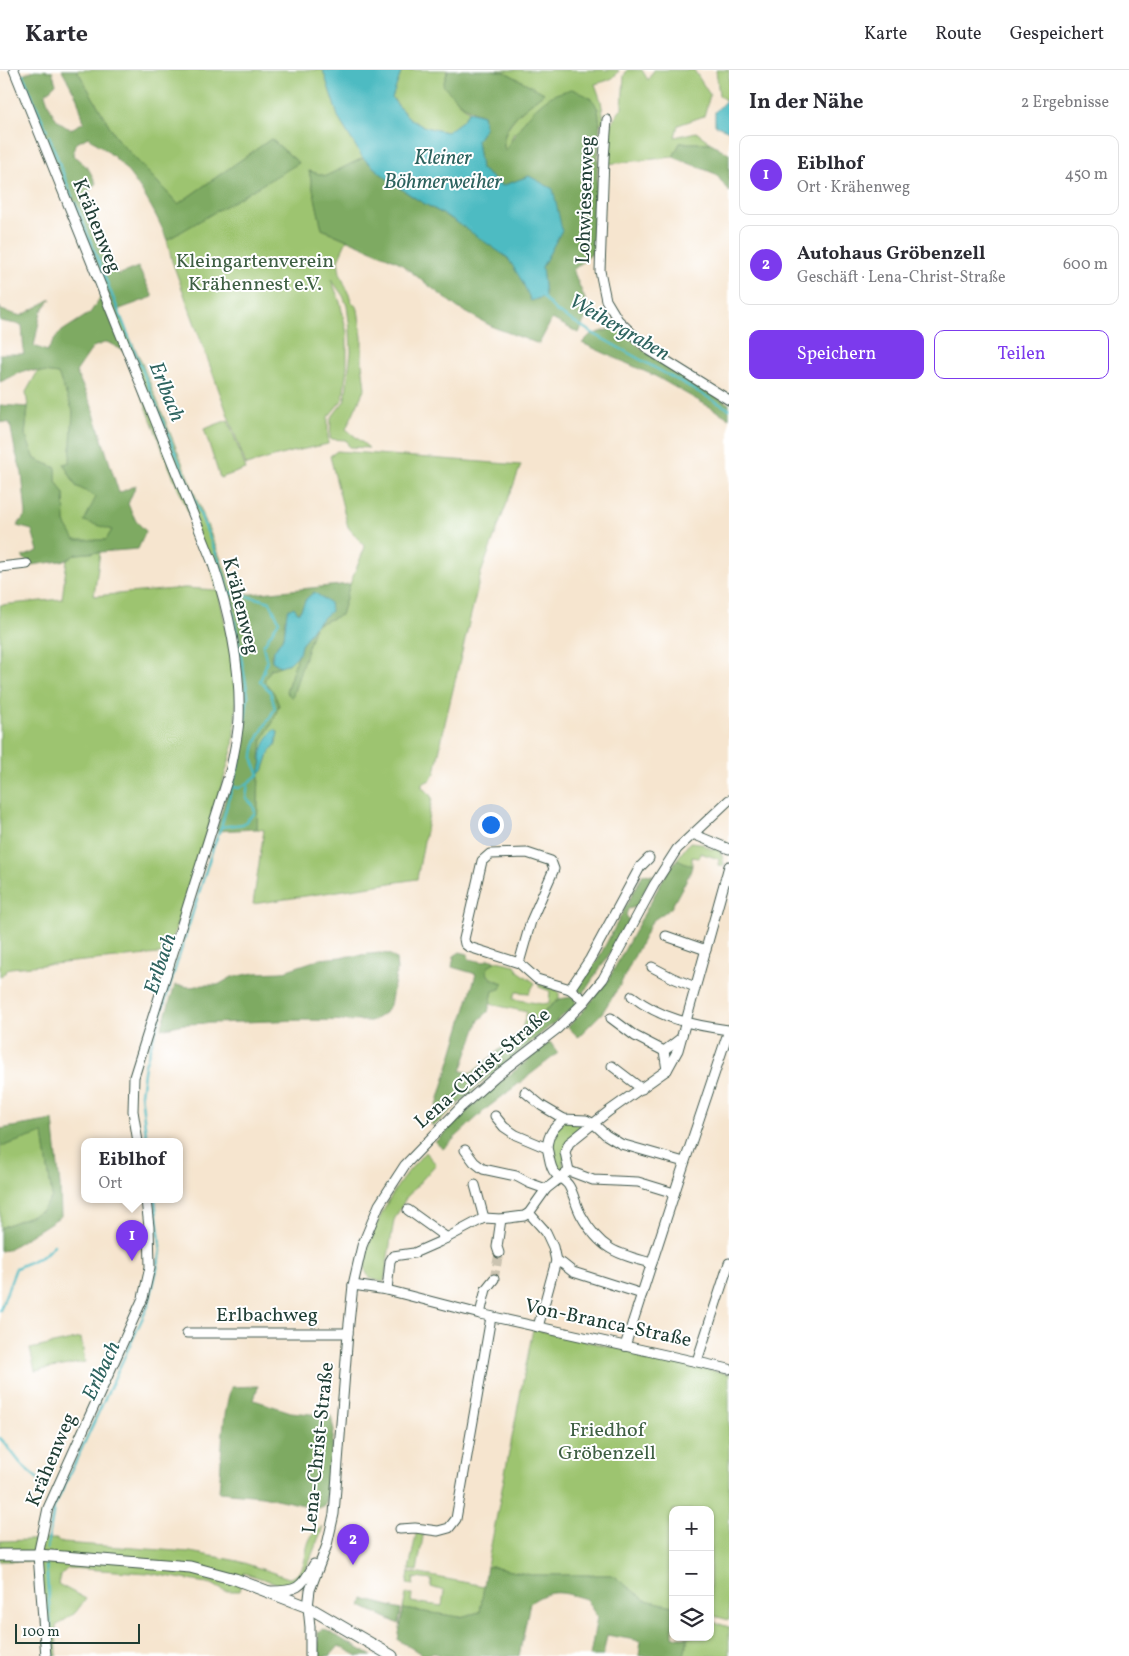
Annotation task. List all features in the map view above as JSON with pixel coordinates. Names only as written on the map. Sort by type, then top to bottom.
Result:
[{"type":"main road","points":[[0,1555],[38,1555],[190,1567],[235,1580],[308,1607],[392,1656]]},
{"type":"street","name":"Krähenweg","points":[[14,70],[212,561],[220,585],[237,666],[239,721],[231,768],[134,1077],[133,1111],[137,1138]]},
{"type":"street","name":"Lohwiesenweg","points":[[607,120],[600,271],[606,300],[618,320],[649,350],[729,400]]},
{"type":"street","points":[[0,567],[26,564]]},
{"type":"street","name":"Lena-Christ-Straße","points":[[310,1656],[308,1607],[310,1590],[327,1545],[334,1514],[353,1285],[362,1246],[379,1205],[405,1165],[460,1108],[496,1076],[557,1029],[604,980],[654,885],[677,849],[729,800]]},
{"type":"street","points":[[693,834],[729,849]]},
{"type":"street","points":[[519,963],[531,921],[553,873],[554,864],[547,858],[527,853],[490,854],[482,861],[464,939],[465,944],[469,947],[519,963],[537,979],[570,989],[585,1001]]},
{"type":"street","points":[[570,989],[590,959],[640,867],[649,858]]},
{"type":"street","points":[[569,1171],[566,1152],[569,1143],[609,1111],[667,1070],[678,1050],[729,866]]},
{"type":"street","points":[[666,936],[706,950]]},
{"type":"street","points":[[652,967],[695,988]]},
{"type":"street","points":[[625,1346],[729,1030],[685,1023],[654,1012],[632,996]]},
{"type":"street","points":[[611,1018],[635,1036],[664,1051]]},
{"type":"street","points":[[664,1051],[681,1038]]},
{"type":"street","points":[[664,1051],[667,1070]]},
{"type":"street","points":[[612,1066],[642,1089]]},
{"type":"street","points":[[525,1092],[542,1106],[564,1119],[586,1120],[621,1144],[684,1162]]},
{"type":"street","points":[[494,1116],[504,1128],[547,1148]]},
{"type":"street","points":[[564,1119],[555,1127],[548,1138],[547,1148],[551,1166],[555,1173],[570,1187],[578,1208],[592,1232],[606,1247],[623,1255],[652,1263]]},
{"type":"street","points":[[465,1150],[474,1162],[483,1169],[516,1176],[528,1183],[546,1189]]},
{"type":"street","points":[[569,1171],[593,1180],[638,1182],[674,1193]]},
{"type":"street","points":[[387,1290],[390,1261],[393,1256],[414,1253],[484,1218],[518,1218],[529,1213],[546,1189],[569,1171]]},
{"type":"street","points":[[475,1185],[484,1218]]},
{"type":"street","name":"Krähenweg","points":[[46,1656],[38,1555],[48,1508],[143,1298],[150,1267],[146,1203]]},
{"type":"street","points":[[408,1210],[447,1238]]},
{"type":"street","points":[[529,1213],[546,1232],[553,1247],[556,1261],[538,1327]]},
{"type":"street","points":[[499,1253],[497,1247],[502,1219]]},
{"type":"street","points":[[556,1261],[573,1272],[642,1294]]},
{"type":"street","points":[[697,1361],[729,1263]]},
{"type":"street","points":[[480,1314],[486,1289],[494,1279]]},
{"type":"street","name":"Von-Branca-Straße","points":[[353,1285],[387,1290],[480,1314],[729,1369]]},
{"type":"street","points":[[400,1529],[415,1528],[438,1531],[449,1528],[456,1519],[491,1316]]},
{"type":"street","name":"Erlbachweg","points":[[187,1333],[348,1333]]},
{"type":"street","points":[[265,1591],[294,1589],[305,1580],[330,1530]]},
{"type":"green space","points":[[35,70],[52,71],[56,84],[45,94],[57,120],[65,127],[71,129],[84,122],[77,98],[62,70],[77,70],[117,139],[178,204],[271,139],[299,163],[167,240],[144,195],[121,164],[110,153],[88,137],[75,144],[73,155],[88,168],[96,183],[83,199],[87,214],[98,220],[95,225],[118,275],[138,267],[153,297],[117,310],[99,273],[20,76]]},
{"type":"green space","name":"Kleingartenverein Krähennest e.V.","points":[[77,70],[323,70],[339,119],[363,158],[326,176],[309,171],[322,229],[347,240],[338,260],[340,273],[352,302],[358,309],[362,337],[362,363],[365,388],[346,429],[369,448],[349,447],[346,440],[330,439],[331,418],[345,400],[351,352],[347,306],[343,296],[331,279],[340,302],[347,333],[347,366],[343,399],[328,417],[328,444],[246,465],[172,261],[167,240],[298,162],[271,139],[178,204],[117,139]]},
{"type":"green space","points":[[402,70],[448,70],[446,71],[457,101],[469,111],[462,121],[447,132],[428,128],[409,118],[392,97]]},
{"type":"green space","points":[[448,70],[492,70],[505,72],[544,93],[522,111],[509,125],[505,133],[505,151],[519,129],[536,108],[558,93],[572,89],[594,101],[598,110],[600,125],[593,253],[573,270],[589,309],[579,333],[552,319],[539,344],[493,327],[458,308],[397,261],[322,229],[309,171],[326,176],[363,158],[403,190],[498,249],[515,267],[531,301],[545,296],[542,267],[562,230],[529,176],[502,186],[481,169],[477,140],[485,128],[483,115],[461,103],[443,85]]},
{"type":"green space","points":[[492,70],[619,70],[612,78],[595,84],[601,101],[604,120],[600,125],[598,108],[514,133],[505,152],[504,142],[510,125],[522,111],[544,93],[505,72]]},
{"type":"green space","points":[[627,70],[642,70],[648,80],[654,70],[694,70],[710,95],[704,116],[678,125],[675,137],[696,132],[711,143],[680,143],[673,157],[606,164],[610,125],[622,108],[624,76]]},
{"type":"green space","points":[[716,70],[729,70],[729,97],[725,100],[719,95]]},
{"type":"green space","points":[[680,143],[711,143],[729,154],[729,192],[716,174],[673,157]]},
{"type":"green space","points":[[99,273],[142,363],[235,592],[218,590],[234,666],[237,693],[233,747],[169,953],[10,968],[0,977],[0,605],[62,599],[67,560],[76,554],[100,552],[94,596],[185,588],[217,590],[210,563],[170,469],[110,313]]},
{"type":"green space","points":[[102,295],[124,351],[107,342],[93,347],[76,372],[91,404],[119,493],[136,485],[128,504],[136,521],[146,531],[138,549],[76,554],[67,560],[32,565],[22,557],[38,551],[32,530],[17,526],[26,514],[22,473],[10,423],[0,422],[0,405],[28,407],[25,435],[35,459],[56,468],[56,481],[64,494],[65,523],[75,540],[106,540],[112,530],[84,521],[96,497],[76,486],[64,464],[70,462],[73,411],[58,374],[26,370],[0,382],[0,354],[24,354],[22,325],[0,321],[0,307],[1,310],[21,316],[51,299],[41,312],[34,346],[47,351],[59,333],[90,313]]},
{"type":"green space","points":[[618,327],[644,351],[729,404],[729,418],[655,376],[582,343],[590,335]]},
{"type":"green space","points":[[38,371],[58,374],[73,411],[70,462],[64,464],[76,486],[97,497],[112,530],[106,540],[75,541],[65,523],[64,494],[56,481],[56,468],[35,459],[25,435],[28,407],[26,392]]},
{"type":"green space","points":[[228,420],[246,469],[220,478],[204,429]]},
{"type":"green space","points":[[337,451],[521,465],[481,573],[435,773],[430,780],[422,784],[422,788],[432,798],[417,879],[253,904],[264,830],[257,829],[259,774],[263,771],[270,751],[276,744],[278,732],[267,738],[265,746],[261,751],[262,740],[273,722],[274,693],[264,681],[271,669],[290,663],[299,654],[286,691],[292,697],[315,625],[341,615],[350,584],[365,547],[348,527],[330,456]]},
{"type":"green space","points":[[350,584],[341,615],[315,625],[330,611],[306,599],[301,610],[285,618],[285,634],[271,655],[272,661],[280,666],[271,669],[264,681],[274,693],[279,705],[273,722],[262,740],[257,829],[216,831],[238,755],[245,696],[227,591],[251,594]]},
{"type":"green space","points":[[315,625],[292,698],[286,692],[301,645]]},
{"type":"green space","points":[[690,842],[700,843],[713,850],[717,849],[722,855],[724,866],[718,865],[719,859],[700,853],[699,858],[692,857],[692,866],[677,859]]},
{"type":"green space","points":[[677,859],[692,866],[671,908],[652,921],[620,985],[602,1013],[578,1037],[568,1027],[607,982],[663,879]]},
{"type":"green space","points":[[643,874],[653,875],[636,907],[628,909],[626,915],[629,920],[614,947],[583,994],[577,989],[598,959]]},
{"type":"green space","points":[[460,952],[468,954],[469,959],[483,962],[489,959],[496,961],[488,969],[487,975],[503,983],[500,989],[493,991],[488,1012],[479,1020],[461,1071],[472,1073],[559,999],[572,997],[575,999],[576,1005],[479,1085],[435,1125],[431,1125],[476,974],[452,967],[454,956]]},
{"type":"green space","points":[[380,953],[389,954],[396,959],[397,970],[390,1005],[384,1014],[372,1021],[303,1020],[184,1024],[161,1029],[175,985],[190,987],[218,985],[232,977],[254,973],[281,972],[320,959]]},
{"type":"green space","points":[[496,961],[515,965],[518,971],[535,983],[529,993],[516,992],[513,999],[542,1004],[549,1003],[550,991],[539,987],[539,984],[557,990],[559,999],[522,1029],[527,1012],[490,1004],[493,991],[503,983],[490,977],[487,971]]},
{"type":"green space","points":[[550,1042],[558,1053],[486,1109],[443,1149],[435,1142],[481,1098]]},
{"type":"green space","points":[[53,1120],[61,1216],[7,1250],[0,1251],[0,1228],[42,1211],[52,1197],[43,1133],[0,1147],[0,1129]]},
{"type":"green space","points":[[565,1120],[591,1124],[577,1133],[563,1161],[564,1171],[558,1171],[551,1156],[550,1144],[556,1128]]},
{"type":"green space","points":[[43,1132],[52,1197],[42,1211],[0,1228],[0,1147]]},
{"type":"green space","points":[[425,1152],[436,1164],[406,1198],[394,1220],[384,1282],[374,1280],[367,1274],[365,1267],[373,1234],[383,1211],[396,1189]]},
{"type":"green space","name":"Friedhof Gröbenzell","points":[[533,1329],[729,1374],[729,1620],[714,1616],[714,1506],[669,1506],[669,1605],[645,1600],[612,1575],[531,1575],[487,1566]]},
{"type":"green space","points":[[81,1338],[85,1362],[35,1371],[30,1349]]},
{"type":"green space","points":[[258,1386],[254,1400],[291,1412],[331,1416],[334,1431],[325,1505],[318,1508],[262,1496],[219,1492],[224,1426],[231,1387]]},
{"type":"green space","points":[[323,1527],[303,1577],[289,1587],[244,1573],[239,1591],[224,1591],[212,1584],[148,1573],[68,1568],[60,1576],[58,1584],[86,1599],[75,1613],[56,1626],[57,1656],[48,1656],[34,1564],[30,1561],[0,1561],[0,1541],[56,1539],[63,1543],[190,1552],[238,1561],[289,1578],[300,1571],[309,1540],[314,1533]]},
{"type":"green space","points":[[417,1529],[424,1531],[417,1571],[409,1570]]},
{"type":"green space","points":[[487,1566],[531,1575],[612,1575],[645,1600],[669,1605],[669,1641],[687,1641],[684,1656],[639,1656],[641,1641],[607,1635],[603,1656],[590,1656],[597,1617],[586,1599],[563,1593],[544,1595],[530,1603],[519,1656],[443,1656],[433,1653],[423,1655],[398,1640],[403,1609],[460,1617],[480,1612]]},
{"type":"green space","points":[[409,1572],[484,1586],[480,1612],[460,1617],[403,1609],[406,1594],[412,1594],[411,1602],[442,1606],[444,1591],[431,1587],[432,1580],[414,1578],[413,1585],[407,1584]]},
{"type":"green space","points":[[363,1599],[401,1609],[399,1624],[361,1606]]},
{"type":"green space","points":[[714,1622],[729,1627],[729,1656],[684,1656],[687,1641],[714,1641]]},
{"type":"green space","points":[[324,1629],[372,1656],[358,1656],[339,1646],[330,1656],[319,1656],[318,1632]]},
{"type":"water","name":"Kleiner Böhmerweiher","points":[[323,70],[402,70],[392,98],[410,118],[428,128],[447,132],[462,121],[469,111],[483,115],[485,128],[477,140],[481,169],[502,186],[529,176],[553,189],[562,230],[542,267],[545,296],[531,301],[508,258],[452,219],[391,182],[363,158],[339,119]]},
{"type":"water","points":[[729,97],[729,131],[715,125],[715,112]]},
{"type":"water","points":[[314,592],[330,603],[331,611],[315,625],[301,645],[299,654],[290,663],[280,666],[272,661],[272,657],[274,650],[284,635],[288,610],[294,607],[298,613],[306,599]]},
{"type":"water","points":[[275,729],[278,732],[276,744],[270,751],[263,771],[259,774],[262,762],[261,754],[267,740]]},
{"type":"waterway","name":"Erlbach","points":[[23,75],[47,131]]},
{"type":"waterway","name":"Erlbach","points":[[49,136],[72,197]]},
{"type":"waterway","name":"Erlbach","points":[[75,203],[219,561],[229,592],[270,602],[279,621],[263,646],[267,662],[260,681],[270,691],[275,708],[253,752],[254,763],[259,774],[248,783],[246,798],[253,805],[255,813],[243,824],[221,827],[213,848],[145,1065],[141,1094],[146,1138]]},
{"type":"waterway","name":"Weihergraben","points":[[541,295],[556,311],[729,409]]},
{"type":"waterway","name":"Erlbach","points":[[221,827],[240,758],[248,695],[229,592]]},
{"type":"waterway","name":"Erlbach","points":[[232,787],[239,788],[248,783]]},
{"type":"waterway","name":"Erlbach","points":[[47,1549],[54,1508],[149,1304],[161,1251],[155,1203]]},
{"type":"waterway","points":[[0,1310],[16,1268],[43,1256],[54,1245]]},
{"type":"waterway","points":[[0,1438],[23,1466],[46,1488]]},
{"type":"waterway","name":"Erlbach","points":[[46,1562],[53,1656]]},
{"type":"tunnel","points":[[494,1279],[499,1253]]},
{"type":"place","name":"Eiblhof","points":[[132,1261]]},
{"type":"place","name":"Autohaus Gröbenzell","points":[[353,1565]]}]
